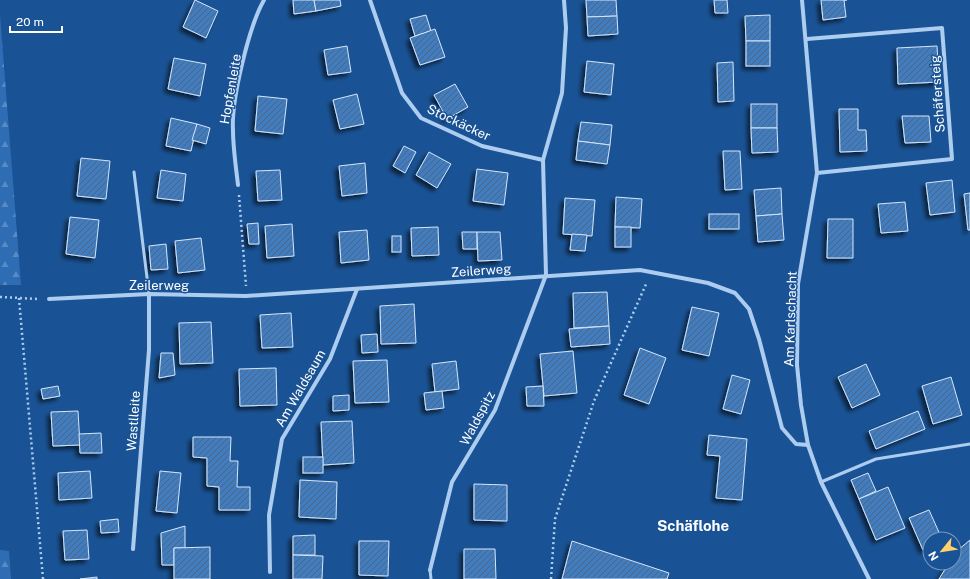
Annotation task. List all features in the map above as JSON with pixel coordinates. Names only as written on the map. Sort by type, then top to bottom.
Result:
[{"type":"street","name":"Hopfenleite","points":[[238,185],[232,129],[237,90],[258,9],[264,0]]},
{"type":"street","name":"Stockäcker","points":[[370,0],[402,93],[421,118],[482,146],[543,160]]},
{"type":"street","points":[[546,275],[543,160],[562,93],[566,28],[564,0]]},
{"type":"street","name":"Am Karlschacht","points":[[802,0],[807,39],[818,173],[798,284],[797,364],[800,405],[808,445],[821,482],[869,579]]},
{"type":"street","name":"Schäfersteig","points":[[807,39],[942,28],[952,159],[818,173]]},
{"type":"street","name":"Zeilerweg","points":[[49,299],[149,294],[246,296],[546,275],[640,270],[708,282],[735,293],[749,309],[759,339],[782,428],[796,444],[808,445]]},
{"type":"street","name":"Waldspitz","points":[[430,570],[452,482],[495,410],[546,275]]},
{"type":"street","name":"Am Waldsaum","points":[[270,572],[268,515],[282,439],[330,359],[357,289]]},
{"type":"street","name":"Wastlleite","points":[[133,549],[149,350],[149,294]]},
{"type":"lane","points":[[134,172],[149,294]]},
{"type":"lane","points":[[821,482],[876,459],[970,444]]},
{"type":"lane","points":[[430,570],[431,579]]},
{"type":"path","points":[[238,185],[246,296]]},
{"type":"path","points":[[551,579],[555,519],[594,401],[651,272]]},
{"type":"path","points":[[0,297],[49,299]]},
{"type":"path","points":[[19,298],[43,579]]},
{"type":"green space","points":[[0,15],[21,285],[0,285]]},
{"type":"green space","points":[[0,550],[9,551],[11,579],[0,579]]},
{"type":"building","points":[[195,0],[218,11],[206,38],[183,27]]},
{"type":"building","points":[[293,0],[314,0],[316,11],[294,14]]},
{"type":"building","points":[[314,0],[340,0],[341,6],[316,11]]},
{"type":"building","points":[[586,0],[616,0],[617,16],[587,17]]},
{"type":"building","points":[[714,0],[727,0],[728,13],[715,13]]},
{"type":"building","points":[[821,0],[844,0],[846,17],[823,20]]},
{"type":"building","points":[[426,15],[431,31],[415,36],[410,19]]},
{"type":"building","points":[[770,15],[770,41],[746,41],[745,16]]},
{"type":"building","points":[[617,16],[618,34],[588,36],[587,17]]},
{"type":"building","points":[[435,29],[445,57],[420,65],[410,38]]},
{"type":"building","points":[[746,41],[770,41],[770,66],[746,66]]},
{"type":"building","points":[[347,46],[351,72],[328,75],[324,50]]},
{"type":"building","points":[[937,46],[939,82],[898,84],[897,48]]},
{"type":"building","points":[[174,58],[206,64],[200,96],[168,89]]},
{"type":"building","points":[[587,61],[614,64],[611,95],[584,92]]},
{"type":"building","points":[[733,62],[734,101],[718,102],[717,63]]},
{"type":"building","points":[[455,84],[468,107],[447,119],[434,95]]},
{"type":"building","points":[[357,94],[364,124],[340,129],[333,100]]},
{"type":"building","points":[[258,96],[287,99],[283,134],[255,131]]},
{"type":"building","points":[[751,104],[777,104],[777,128],[751,128]]},
{"type":"building","points":[[839,109],[858,109],[858,130],[866,130],[867,151],[840,152]]},
{"type":"building","points":[[902,116],[929,116],[931,142],[905,143]]},
{"type":"building","points":[[171,118],[197,124],[191,151],[166,146]]},
{"type":"building","points":[[581,122],[612,125],[610,145],[578,141]]},
{"type":"building","points":[[197,124],[210,128],[206,144],[192,140]]},
{"type":"building","points":[[751,128],[777,128],[778,152],[752,153]]},
{"type":"building","points":[[578,141],[610,145],[607,164],[576,160]]},
{"type":"building","points":[[404,146],[416,152],[405,173],[393,166]]},
{"type":"building","points":[[723,151],[740,151],[742,189],[725,190]]},
{"type":"building","points":[[429,152],[451,164],[437,188],[416,175]]},
{"type":"building","points":[[81,158],[110,161],[106,199],[77,196]]},
{"type":"building","points":[[365,163],[367,193],[342,196],[339,166]]},
{"type":"building","points":[[477,169],[508,173],[504,205],[473,201]]},
{"type":"building","points":[[161,170],[186,174],[183,201],[157,198]]},
{"type":"building","points":[[280,170],[282,200],[258,201],[256,171]]},
{"type":"building","points":[[952,180],[955,212],[930,215],[926,183]]},
{"type":"building","points":[[781,188],[782,214],[756,216],[754,190]]},
{"type":"building","points":[[970,193],[970,230],[968,230],[964,194]]},
{"type":"building","points":[[616,197],[642,199],[640,228],[615,227]]},
{"type":"building","points":[[565,198],[595,200],[592,236],[563,234]]},
{"type":"building","points":[[905,202],[908,231],[881,233],[878,204]]},
{"type":"building","points":[[709,214],[739,214],[739,229],[709,229]]},
{"type":"building","points":[[782,214],[784,240],[758,242],[756,216]]},
{"type":"building","points":[[70,217],[99,220],[95,258],[66,254]]},
{"type":"building","points":[[828,219],[853,219],[853,258],[827,258]]},
{"type":"building","points":[[258,223],[259,244],[249,244],[247,224]]},
{"type":"building","points":[[292,224],[294,256],[267,258],[265,226]]},
{"type":"building","points":[[438,227],[439,255],[412,256],[411,228]]},
{"type":"building","points":[[615,227],[631,227],[631,247],[615,247]]},
{"type":"building","points":[[367,230],[369,260],[341,263],[339,232]]},
{"type":"building","points":[[462,232],[477,232],[477,249],[463,249]]},
{"type":"building","points":[[477,232],[500,232],[502,260],[478,261]]},
{"type":"building","points":[[572,234],[587,235],[585,251],[570,250]]},
{"type":"building","points":[[392,236],[401,236],[401,252],[392,252]]},
{"type":"building","points":[[201,238],[205,270],[178,273],[175,241]]},
{"type":"building","points":[[166,244],[168,269],[151,270],[149,246]]},
{"type":"building","points":[[607,292],[609,326],[574,328],[573,293]]},
{"type":"building","points":[[414,304],[416,343],[381,344],[380,306]]},
{"type":"building","points":[[692,307],[719,313],[709,356],[682,350]]},
{"type":"building","points":[[291,313],[293,347],[262,348],[260,315]]},
{"type":"building","points":[[211,322],[213,363],[180,364],[179,323]]},
{"type":"building","points":[[609,326],[610,344],[571,347],[569,329]]},
{"type":"building","points":[[377,334],[378,352],[362,353],[361,335]]},
{"type":"building","points":[[640,348],[666,358],[649,404],[624,395]]},
{"type":"building","points":[[573,351],[577,393],[544,396],[540,354]]},
{"type":"building","points":[[161,353],[173,353],[175,375],[159,378]]},
{"type":"building","points":[[387,360],[389,402],[355,403],[353,361]]},
{"type":"building","points":[[456,361],[459,389],[435,392],[432,364]]},
{"type":"building","points":[[866,364],[880,395],[852,408],[838,377]]},
{"type":"building","points":[[276,368],[277,405],[240,406],[239,369]]},
{"type":"building","points":[[732,375],[750,380],[741,414],[723,409]]},
{"type":"building","points":[[951,377],[962,415],[933,424],[922,386]]},
{"type":"building","points":[[58,386],[60,396],[43,399],[41,389]]},
{"type":"building","points":[[543,386],[544,406],[527,406],[526,387]]},
{"type":"building","points":[[442,391],[444,408],[426,410],[424,393]]},
{"type":"building","points":[[349,395],[349,410],[333,411],[333,396]]},
{"type":"building","points":[[78,411],[80,445],[53,446],[51,412]]},
{"type":"building","points":[[918,411],[925,429],[876,449],[869,431]]},
{"type":"building","points":[[352,421],[354,463],[323,465],[321,422]]},
{"type":"building","points":[[101,433],[102,453],[80,453],[79,434]]},
{"type":"building","points":[[709,435],[747,439],[742,500],[716,498],[720,456],[707,455]]},
{"type":"building","points":[[193,437],[231,437],[230,461],[238,461],[237,487],[250,487],[250,510],[219,510],[219,487],[207,486],[207,458],[193,457]]},
{"type":"building","points":[[303,457],[323,457],[323,473],[303,473]]},
{"type":"building","points":[[90,471],[92,498],[59,500],[58,473]]},
{"type":"building","points":[[160,471],[181,473],[177,513],[156,511]]},
{"type":"building","points":[[868,473],[876,491],[859,499],[851,480]]},
{"type":"building","points":[[300,480],[337,482],[336,519],[299,517]]},
{"type":"building","points":[[474,484],[507,485],[507,521],[474,520]]},
{"type":"building","points":[[888,487],[905,528],[876,540],[859,499]]},
{"type":"building","points":[[929,510],[938,531],[922,531],[922,548],[909,518]]},
{"type":"building","points":[[118,519],[119,532],[101,533],[100,521]]},
{"type":"building","points":[[185,526],[185,548],[174,548],[174,565],[162,565],[161,533]]},
{"type":"building","points":[[87,530],[89,559],[65,560],[63,531]]},
{"type":"building","points":[[315,535],[315,555],[293,555],[293,536]]},
{"type":"building","points":[[970,540],[970,579],[939,579],[944,571],[962,571],[962,547]]},
{"type":"building","points":[[359,541],[389,541],[388,576],[359,575]]},
{"type":"building","points":[[572,541],[669,573],[667,579],[562,579]]},
{"type":"building","points":[[210,547],[210,579],[174,579],[174,548]]},
{"type":"building","points":[[464,549],[495,549],[496,579],[464,579]]},
{"type":"building","points":[[293,555],[323,556],[322,579],[293,579]]},
{"type":"building","points":[[97,577],[97,579],[80,579]]},
{"type":"district","name":"Schäflohe","points":[[693,526]]}]
